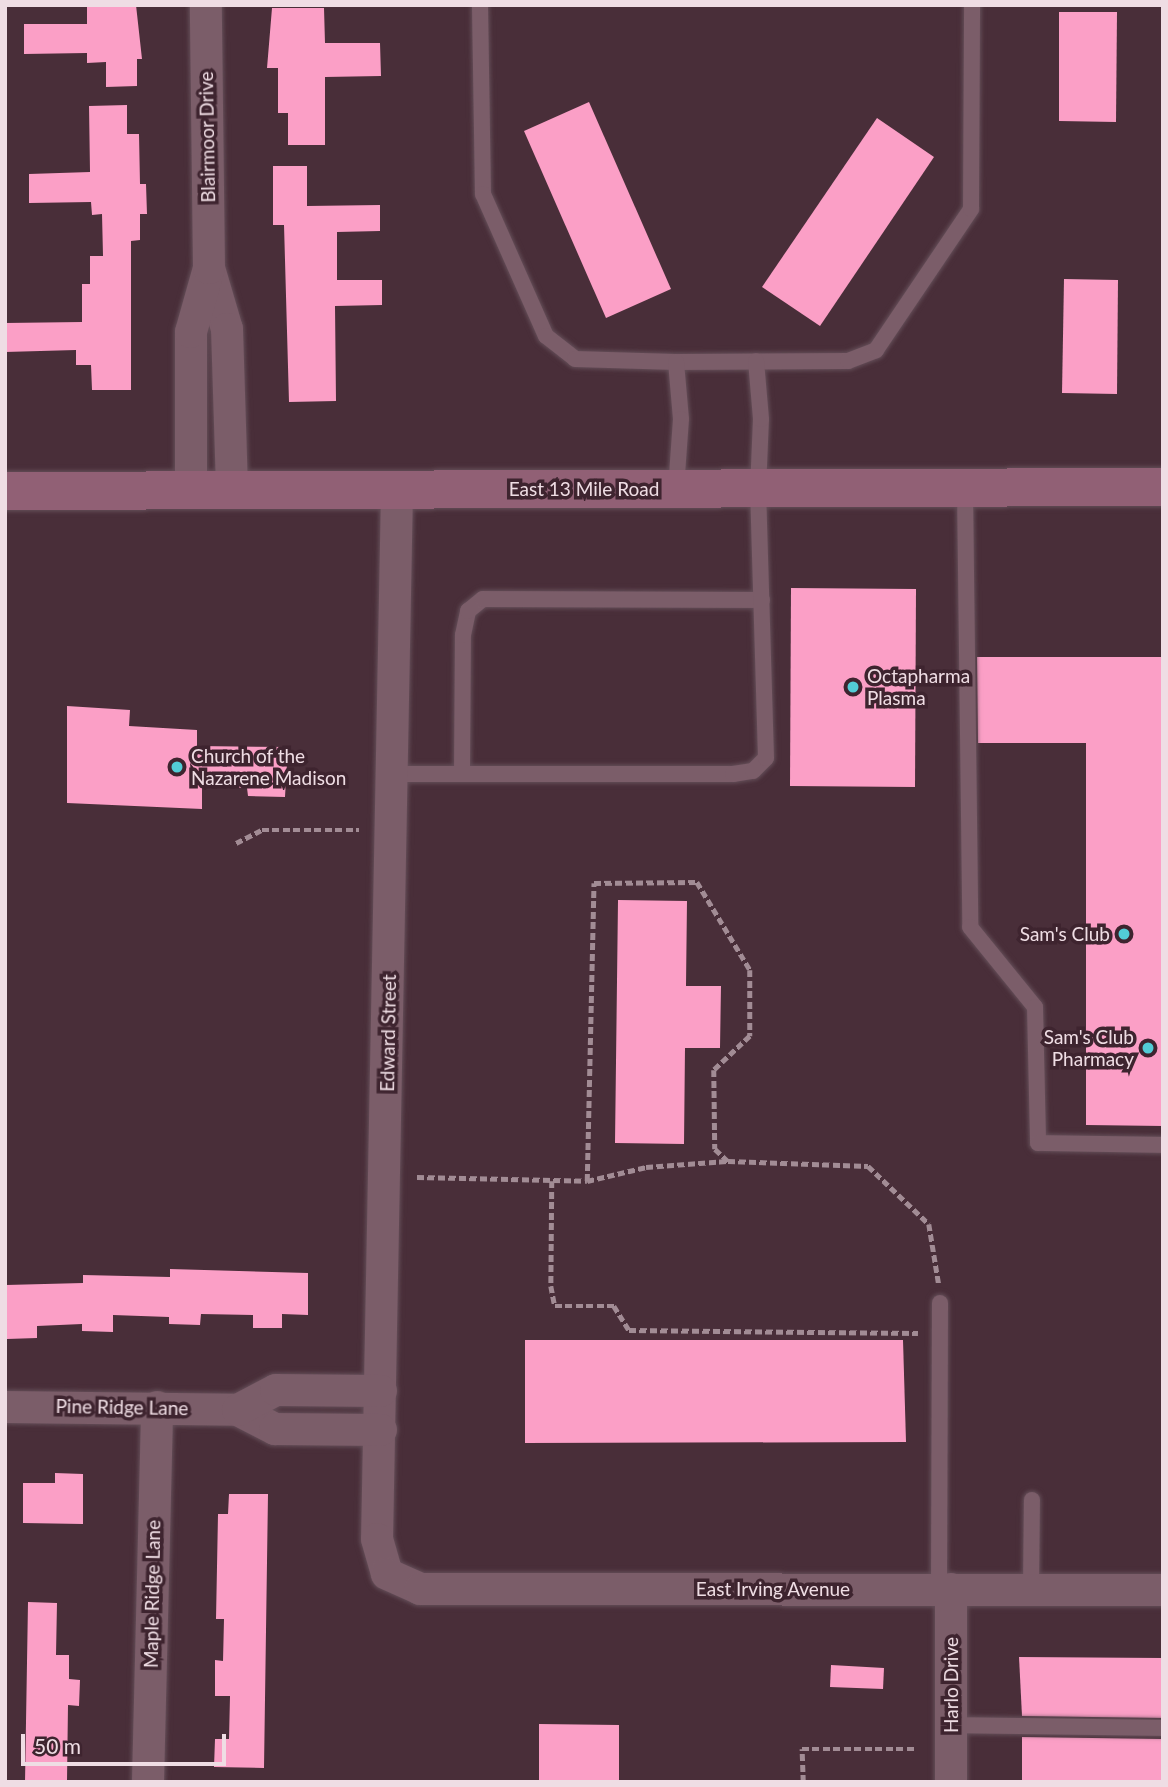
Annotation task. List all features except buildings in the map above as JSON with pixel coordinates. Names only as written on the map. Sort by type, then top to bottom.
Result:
[{"type":"main road","name":"East 13 Mile Road","points":[[5,491],[1163,487]]},
{"type":"street","name":"Blairmoor Drive","points":[[191,490],[191,332],[209,268],[206,5]]},
{"type":"street","name":"Blairmoor Drive","points":[[209,268],[228,329],[232,490]]},
{"type":"street","name":"Edward Street","points":[[387,1574],[377,1539],[397,490]]},
{"type":"street","name":"Pine Ridge Lane","points":[[238,1409],[276,1390],[381,1391]]},
{"type":"street","name":"Pine Ridge Lane","points":[[5,1407],[238,1409],[275,1429],[381,1430]]},
{"type":"street","name":"Maple Ridge Lane","points":[[148,1782],[158,1407]]},
{"type":"street","name":"East Irving Avenue","points":[[387,1574],[420,1589],[1163,1590]]},
{"type":"street","name":"Harlo Drive","points":[[945,1589],[951,1782]]},
{"type":"lane","points":[[480,5],[483,194],[546,336],[575,359],[676,362],[848,361],[868,356],[971,209],[972,5]]},
{"type":"lane","points":[[393,774],[462,771],[753,771],[766,758],[758,490],[761,419],[756,361]]},
{"type":"lane","points":[[676,362],[681,419],[677,489]]},
{"type":"lane","points":[[965,489],[970,927],[1035,1007],[1038,1143],[1163,1145]]},
{"type":"lane","points":[[462,771],[463,635],[468,611],[483,599],[762,600]]},
{"type":"lane","points":[[940,1303],[945,1589]]},
{"type":"lane","points":[[1031,1590],[1032,1500]]},
{"type":"lane","points":[[951,1725],[1163,1728]]},
{"type":"path","points":[[236,843],[262,831],[359,830]]},
{"type":"path","points":[[587,1181],[594,883],[698,882],[750,970],[750,1036],[713,1070],[715,1149],[728,1161]]},
{"type":"path","points":[[417,1177],[587,1181],[646,1167],[728,1161],[868,1166],[929,1224],[938,1258],[940,1303]]},
{"type":"path","points":[[552,1181],[551,1286],[555,1306],[614,1306],[629,1330],[918,1330],[918,1343]]},
{"type":"path","points":[[803,1782],[802,1749],[917,1749]]},
{"type":"place","name":"Octapharma Plasma","points":[[853,687]]},
{"type":"place","name":"Church of the Nazarene Madison","points":[[177,767]]},
{"type":"place","name":"Sam's Club","points":[[1124,934]]},
{"type":"place","name":"Sam's Club Pharmacy","points":[[1148,1048]]}]
